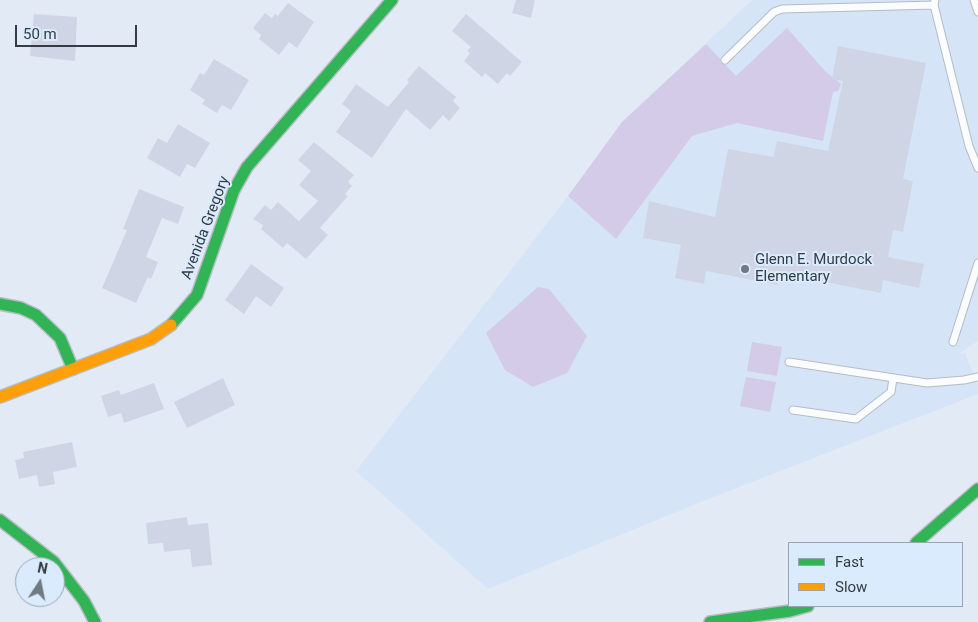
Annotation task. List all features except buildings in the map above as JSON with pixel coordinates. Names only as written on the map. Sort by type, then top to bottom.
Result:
[{"type":"street","name":"Avenida Gregory","points":[[0,397],[151,339],[167,329],[197,295],[234,190],[247,167],[392,0]]},
{"type":"street","points":[[0,304],[21,308],[36,315],[60,338],[73,369]]},
{"type":"street","points":[[917,542],[978,489]]},
{"type":"street","points":[[0,520],[54,562],[84,601],[95,622]]},
{"type":"street","points":[[710,622],[790,611],[804,607]]},
{"type":"lane","points":[[974,0],[978,12]]},
{"type":"lane","points":[[725,60],[774,12],[782,9],[934,2],[969,146],[978,168]]},
{"type":"lane","points":[[953,342],[978,263]]},
{"type":"lane","points":[[789,362],[927,383],[978,377]]},
{"type":"lane","points":[[792,410],[856,419],[890,392],[893,378]]},
{"type":"shaded area","name":"Glenn E. Murdock Elementary","points":[[752,0],[978,0],[978,341],[959,354],[965,353],[978,385],[978,394],[701,502],[488,589],[356,471],[568,196],[622,122]]},
{"type":"shaded area","points":[[787,28],[825,71],[841,84],[838,91],[833,92],[823,141],[737,123],[692,136],[616,239],[568,196],[622,122],[706,44],[736,76]]},
{"type":"shaded area","points":[[538,287],[549,289],[587,336],[567,373],[533,387],[505,370],[486,333]]},
{"type":"shaded area","points":[[752,342],[782,347],[777,376],[747,371]]},
{"type":"shaded area","points":[[746,377],[776,382],[770,412],[740,406]]},
{"type":"traffic: fast","points":[[171,325],[197,295],[234,190],[247,167],[392,0]]},
{"type":"traffic: fast","points":[[0,304],[21,308],[36,315],[60,338],[73,369]]},
{"type":"traffic: fast","points":[[917,542],[978,489]]},
{"type":"traffic: fast","points":[[0,520],[54,562],[84,601],[95,622]]},
{"type":"traffic: fast","points":[[710,622],[790,611],[804,607]]},
{"type":"traffic: slow","points":[[0,397],[151,339],[171,325]]},
{"type":"place","name":"Glenn E. Murdock Elementary","points":[[745,269]]}]
